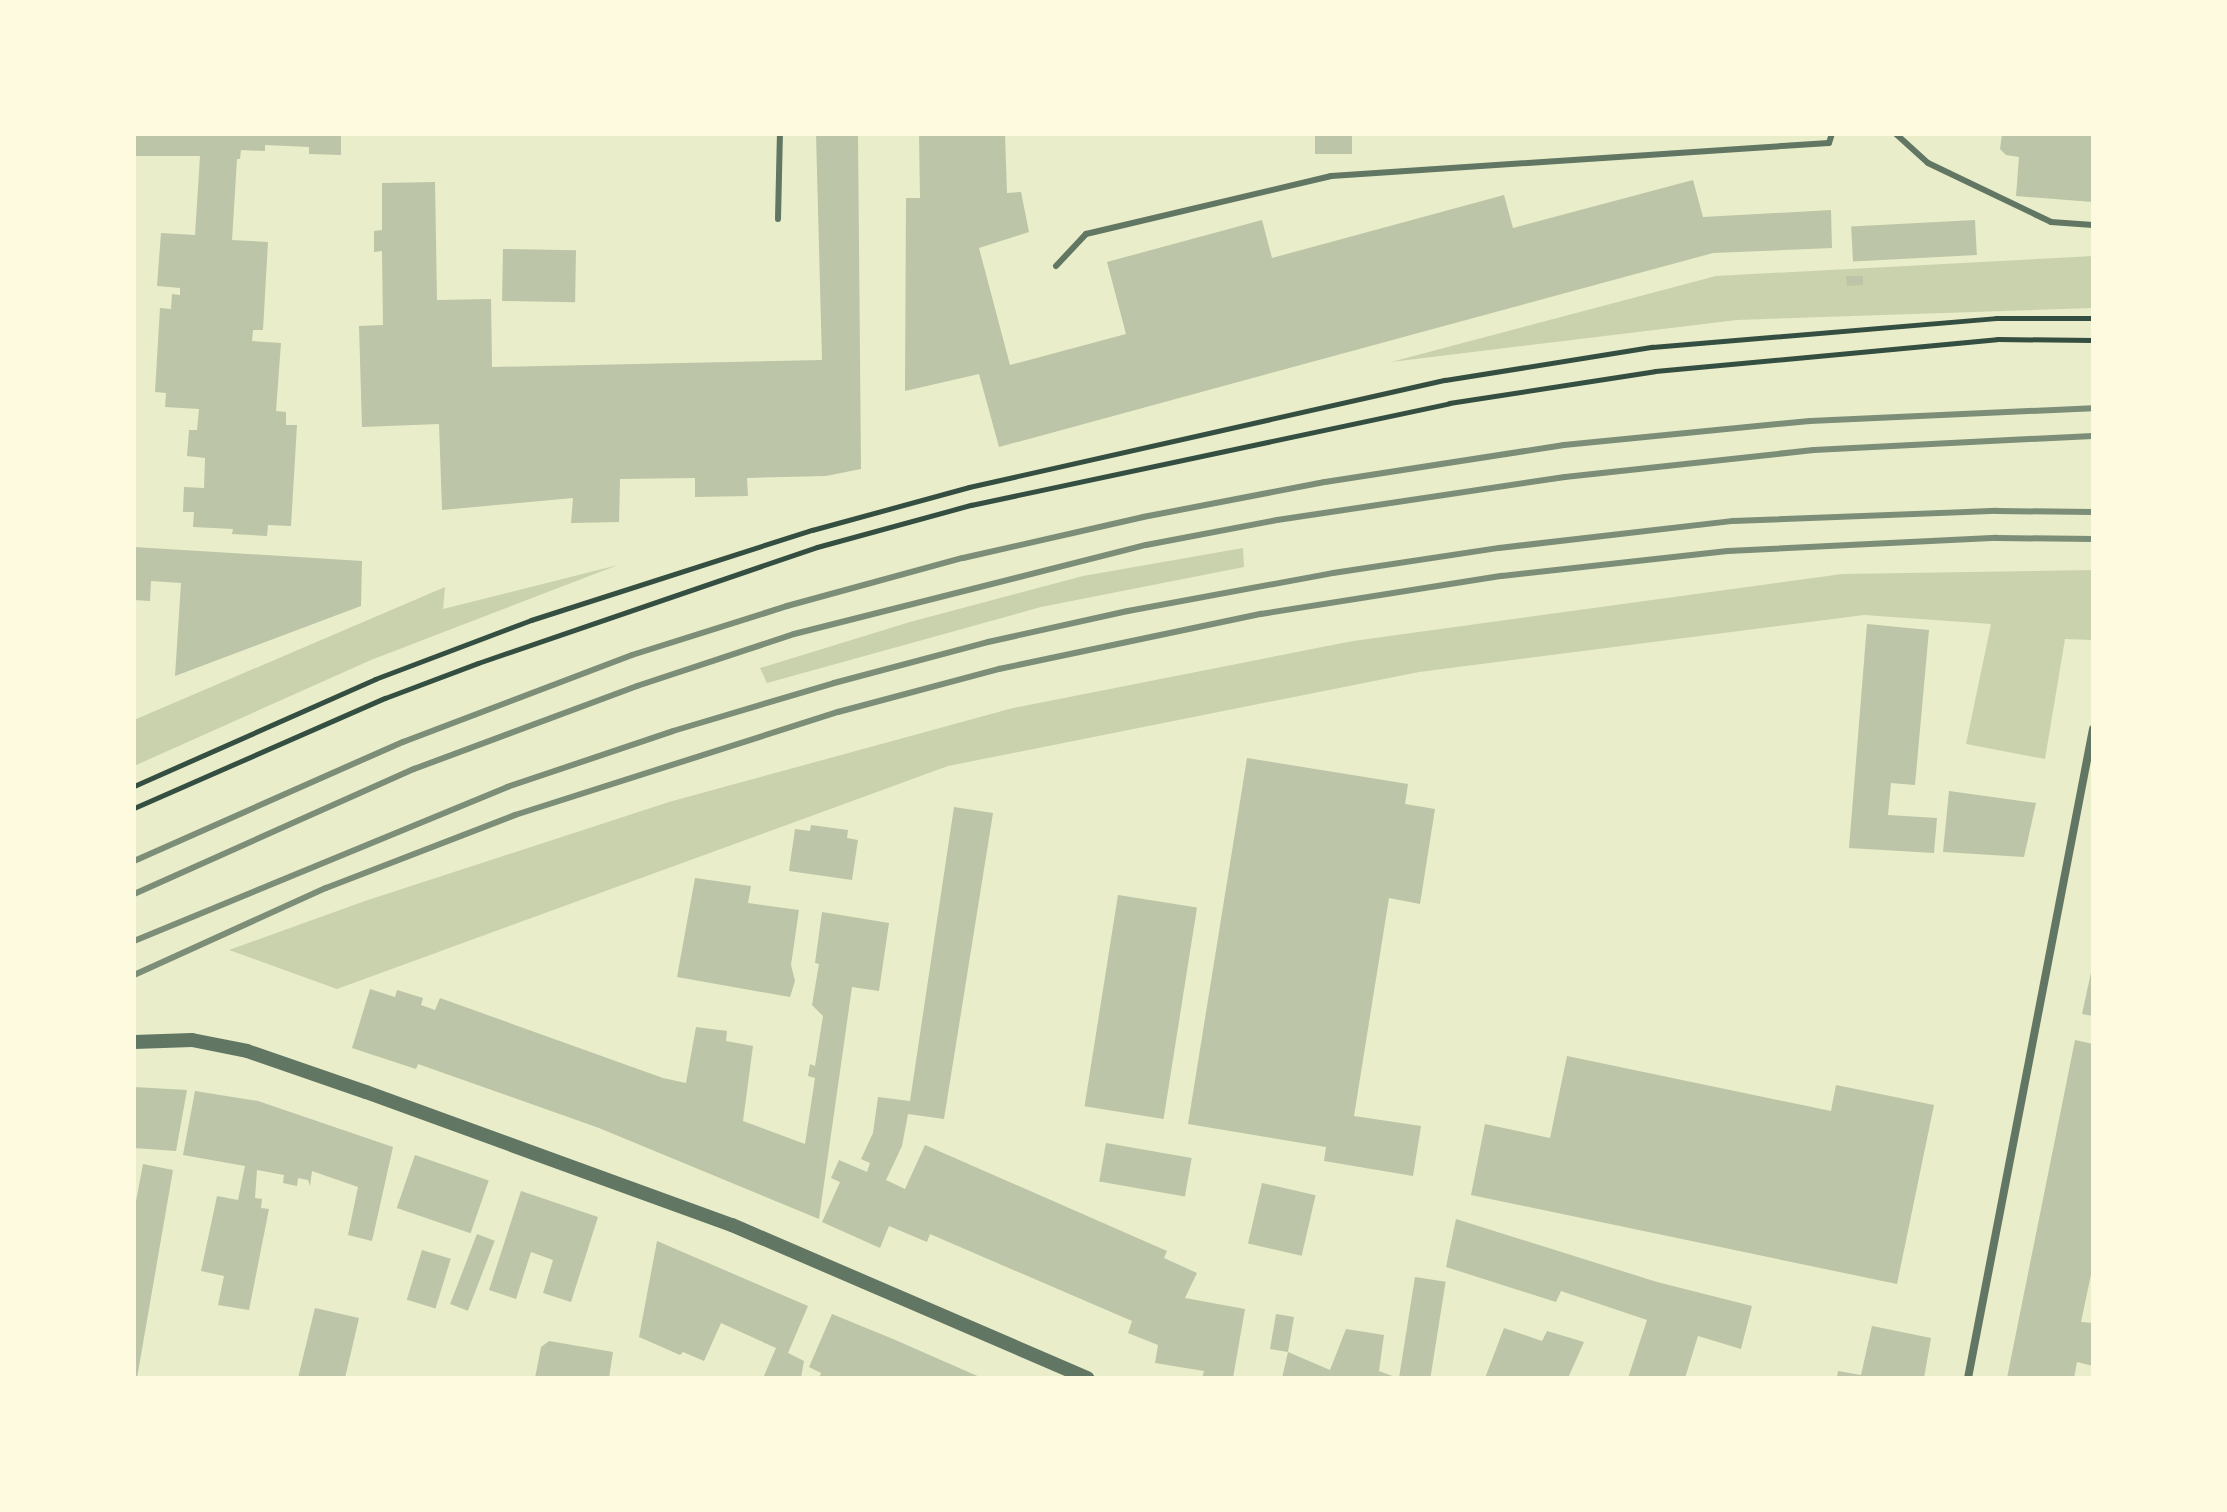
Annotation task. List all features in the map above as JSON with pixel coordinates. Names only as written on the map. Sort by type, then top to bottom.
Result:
[{"type":"street","points":[[1968,1378],[2093,729]]},
{"type":"street","points":[[134,1042],[192,1040],[247,1051],[381,1097],[732,1225],[1088,1378]]},
{"type":"lane","points":[[778,219],[780,134]]},
{"type":"lane","points":[[1056,266],[1086,234],[1331,176],[1829,143],[1832,134]]},
{"type":"lane","points":[[1896,134],[1928,163],[2051,222],[2093,225]]},
{"type":"path","points":[[134,786],[375,679],[531,620],[812,530],[969,487],[1445,380],[1652,347],[1996,318],[2093,318]]},
{"type":"path","points":[[134,808],[385,698],[478,663],[817,547],[971,505],[1449,403],[1655,371],[1997,339],[2093,340]]},
{"type":"green space","points":[[2093,256],[2093,308],[1737,320],[1391,362],[1716,276]]},
{"type":"green space","points":[[1243,548],[1244,567],[1041,607],[767,683],[760,668],[910,622],[1083,576]]},
{"type":"green space","points":[[618,565],[371,660],[134,766],[134,720],[445,587],[443,609]]},
{"type":"green space","points":[[2093,570],[2093,640],[2065,639],[2045,759],[1966,744],[1991,624],[1864,615],[1419,672],[948,766],[337,989],[229,950],[365,901],[669,802],[1013,708],[1353,641],[1842,574]]},
{"type":"building","points":[[134,134],[341,134],[341,155],[309,154],[309,147],[265,145],[265,151],[241,150],[240,159],[237,159],[232,240],[268,242],[263,330],[253,330],[252,341],[281,343],[276,411],[286,412],[286,425],[297,425],[291,526],[268,525],[267,536],[232,534],[233,529],[193,527],[194,512],[183,512],[184,487],[204,488],[205,458],[187,456],[189,430],[197,430],[199,409],[165,407],[166,393],[155,392],[160,308],[171,309],[172,294],[180,295],[180,288],[157,286],[161,233],[195,235],[200,156],[134,156]]},
{"type":"building","points":[[816,134],[858,134],[861,469],[826,476],[747,478],[748,496],[695,497],[695,478],[620,479],[619,522],[571,523],[573,498],[442,510],[439,424],[362,427],[359,326],[383,325],[382,251],[374,252],[374,231],[382,230],[382,183],[435,182],[437,300],[491,299],[492,367],[822,360]]},
{"type":"building","points":[[919,134],[1005,134],[1007,193],[1021,192],[1029,232],[979,248],[1010,365],[1126,334],[1107,262],[1262,220],[1272,258],[1504,195],[1513,228],[1693,180],[1703,217],[1831,210],[1832,248],[1713,253],[999,447],[979,374],[905,391],[906,198],[920,198]]},
{"type":"building","points":[[1315,134],[1352,134],[1352,154],[1315,154]]},
{"type":"building","points":[[2002,134],[2093,134],[2093,202],[2016,196],[2019,157],[2006,155],[2000,149]]},
{"type":"building","points":[[1975,220],[1977,255],[1853,261],[1851,226]]},
{"type":"building","points":[[503,249],[576,250],[575,302],[502,301]]},
{"type":"building","points":[[1846,276],[1863,276],[1863,285],[1847,286]]},
{"type":"building","points":[[134,547],[362,561],[361,606],[175,676],[181,583],[151,581],[150,601],[134,600]]},
{"type":"building","points":[[1867,624],[1929,630],[1915,785],[1891,783],[1888,815],[1937,818],[1934,853],[1849,848]]},
{"type":"building","points":[[1247,758],[1408,784],[1405,804],[1435,809],[1420,904],[1389,898],[1354,1116],[1421,1126],[1413,1176],[1324,1161],[1326,1147],[1188,1124]]},
{"type":"building","points":[[1949,791],[2036,803],[2024,857],[1943,852]]},
{"type":"building","points":[[954,807],[993,813],[944,1119],[908,1114],[902,1146],[886,1180],[905,1189],[925,1145],[1167,1251],[1164,1258],[1197,1273],[1185,1298],[1245,1309],[1233,1378],[1202,1378],[1204,1371],[1155,1363],[1158,1345],[1128,1333],[1132,1321],[930,1234],[927,1242],[889,1226],[880,1248],[822,1222],[840,1182],[831,1178],[839,1160],[867,1172],[870,1163],[861,1159],[873,1133],[878,1097],[910,1101]]},
{"type":"building","points":[[811,825],[848,830],[847,838],[858,840],[852,880],[789,871],[795,829],[810,831]]},
{"type":"building","points":[[695,878],[751,886],[748,903],[799,910],[791,965],[795,981],[790,997],[677,977]]},
{"type":"building","points":[[1118,895],[1197,908],[1164,1119],[1085,1106]]},
{"type":"building","points":[[822,912],[889,923],[879,991],[852,987],[819,1219],[599,1128],[418,1064],[416,1069],[352,1048],[370,989],[395,997],[397,990],[423,998],[421,1005],[435,1010],[440,998],[663,1078],[686,1083],[696,1027],[727,1031],[726,1041],[753,1046],[743,1121],[805,1144],[815,1078],[808,1076],[810,1064],[815,1066],[823,1016],[812,1005],[819,964],[815,963]]},
{"type":"building","points":[[2093,968],[2093,1016],[2082,1014]]},
{"type":"building","points":[[2075,1040],[2093,1044],[2093,1265],[2081,1322],[2093,1323],[2093,1366],[2077,1362],[2074,1378],[2007,1378]]},
{"type":"building","points":[[1567,1056],[1831,1111],[1836,1085],[1934,1105],[1897,1284],[1471,1195],[1485,1124],[1550,1138]]},
{"type":"building","points":[[134,1087],[187,1090],[176,1151],[134,1148]]},
{"type":"building","points":[[195,1091],[258,1101],[393,1147],[372,1241],[348,1235],[358,1187],[312,1171],[310,1186],[308,1180],[298,1178],[297,1186],[283,1183],[284,1175],[257,1170],[255,1198],[262,1199],[261,1208],[269,1209],[249,1310],[218,1305],[224,1276],[201,1271],[217,1196],[238,1200],[245,1166],[183,1155]]},
{"type":"building","points":[[1106,1143],[1192,1158],[1185,1197],[1099,1181]]},
{"type":"building","points":[[415,1155],[489,1180],[471,1233],[397,1208]]},
{"type":"building","points":[[143,1164],[173,1170],[137,1378],[134,1378],[134,1212]]},
{"type":"building","points":[[1262,1183],[1316,1195],[1302,1256],[1248,1243]]},
{"type":"building","points":[[521,1191],[598,1217],[571,1302],[543,1293],[553,1260],[531,1252],[516,1299],[489,1290]]},
{"type":"building","points":[[1456,1219],[1657,1282],[1752,1306],[1741,1349],[1698,1336],[1685,1378],[1628,1378],[1647,1320],[1561,1291],[1556,1302],[1446,1267]]},
{"type":"building","points":[[477,1234],[495,1241],[468,1311],[450,1304]]},
{"type":"building","points":[[657,1241],[808,1306],[788,1353],[804,1361],[801,1378],[763,1378],[776,1348],[721,1323],[704,1361],[683,1352],[680,1355],[639,1337]]},
{"type":"building","points":[[422,1250],[451,1259],[435,1308],[407,1300]]},
{"type":"building","points":[[1415,1277],[1446,1282],[1430,1378],[1399,1378]]},
{"type":"building","points":[[315,1308],[359,1318],[345,1378],[298,1378]]},
{"type":"building","points":[[832,1314],[982,1378],[819,1378],[821,1373],[809,1367]]},
{"type":"building","points":[[1276,1314],[1294,1317],[1288,1352],[1270,1349]]},
{"type":"building","points":[[1872,1326],[1931,1338],[1924,1378],[1837,1378],[1838,1371],[1861,1375]]},
{"type":"building","points":[[1504,1328],[1542,1341],[1547,1331],[1584,1342],[1568,1378],[1485,1378]]},
{"type":"building","points":[[1346,1329],[1384,1335],[1379,1371],[1398,1378],[1282,1378],[1288,1352],[1330,1370]]},
{"type":"building","points":[[549,1341],[613,1352],[609,1378],[535,1378],[541,1347]]},
{"type":"railway","points":[[134,861],[403,742],[632,655],[787,606],[963,558],[1143,517],[1325,482],[1564,445],[1810,421],[2093,408]]},
{"type":"railway","points":[[134,894],[414,769],[637,686],[794,634],[1146,545],[1277,520],[1565,477],[1814,450],[2093,436]]},
{"type":"railway","points":[[134,941],[507,787],[673,731],[834,683],[988,642],[1128,611],[1333,573],[1499,548],[1733,521],[1997,511],[2093,512]]},
{"type":"railway","points":[[134,975],[326,888],[515,815],[838,712],[999,669],[1261,614],[1502,576],[1728,551],[1997,538],[2093,539]]}]
